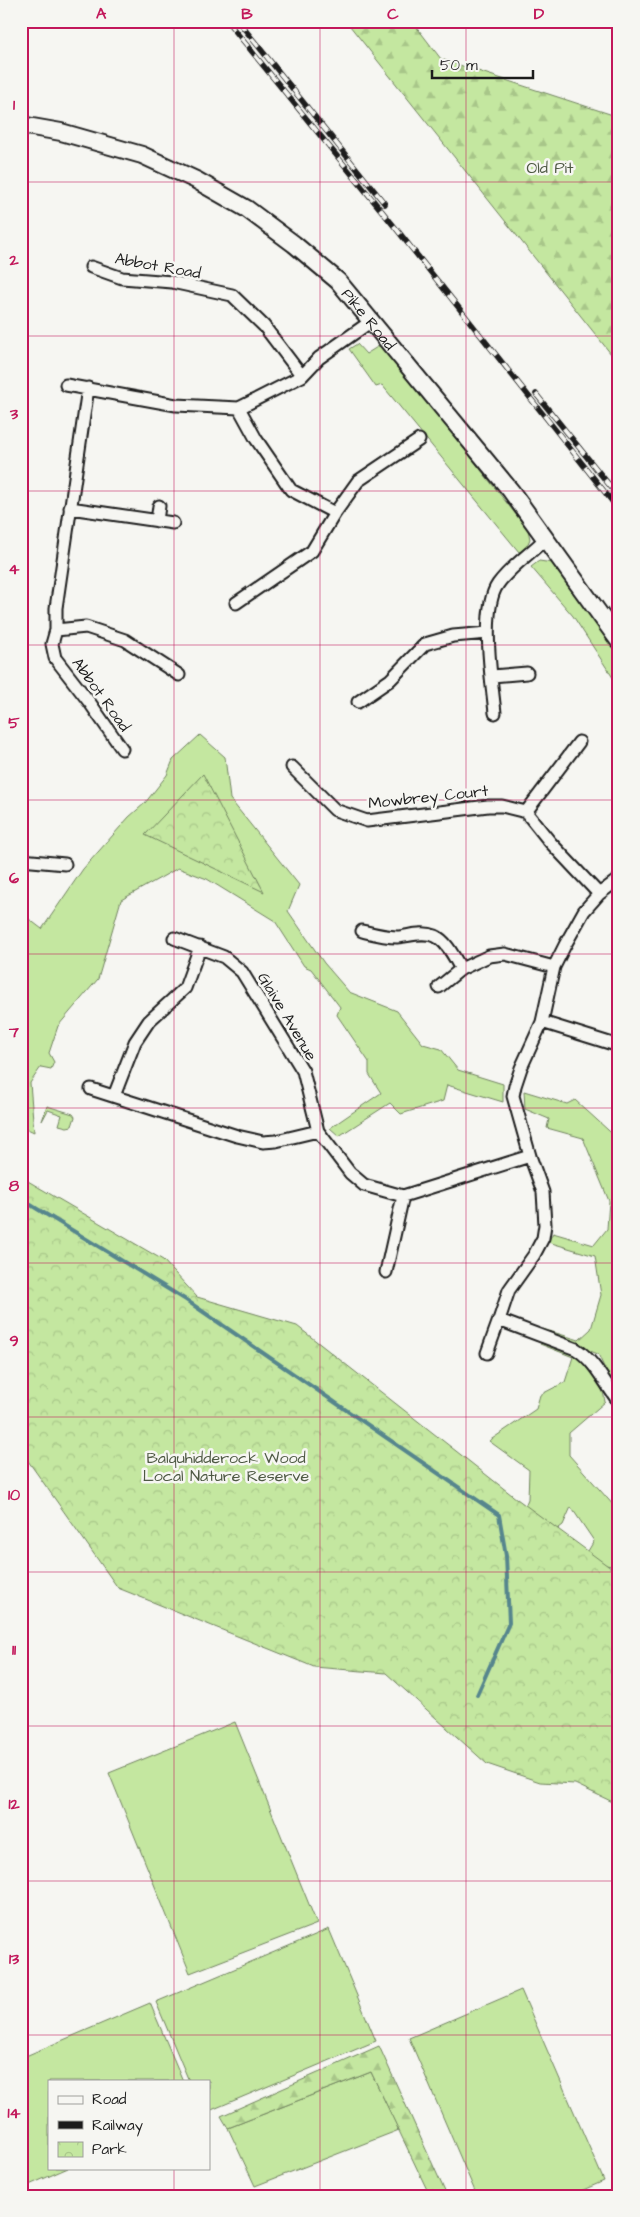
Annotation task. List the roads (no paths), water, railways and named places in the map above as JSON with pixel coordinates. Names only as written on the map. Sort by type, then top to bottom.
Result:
[{"type":"street","name":"Pike Road","points":[[21,125],[61,132],[142,155],[196,180],[247,209],[294,244],[338,281],[511,492],[619,641]]},
{"type":"street","name":"Abbot Road","points":[[91,267],[122,278],[172,282],[232,295],[264,326],[302,376]]},
{"type":"street","points":[[66,384],[176,405],[239,408],[302,376],[319,358],[370,322]]},
{"type":"street","name":"Abbot Road","points":[[88,388],[56,608],[56,630],[52,644],[55,658],[90,703],[122,749]]},
{"type":"street","points":[[239,408],[256,439],[291,490],[335,513]]},
{"type":"street","points":[[236,603],[312,551],[335,513],[358,481],[419,440]]},
{"type":"street","points":[[157,521],[159,506]]},
{"type":"street","points":[[70,508],[173,523]]},
{"type":"street","points":[[495,713],[488,633],[490,601],[498,585],[546,539]]},
{"type":"street","points":[[56,630],[86,627],[125,640],[179,675]]},
{"type":"street","points":[[358,702],[390,680],[425,644],[453,636],[488,633]]},
{"type":"street","points":[[492,676],[527,673]]},
{"type":"street","points":[[579,742],[526,812],[550,842],[600,894]]},
{"type":"street","name":"Mowbrey Court","points":[[292,767],[335,810],[367,820],[488,806],[502,806],[526,812]]},
{"type":"street","points":[[21,860],[65,864]]},
{"type":"street","points":[[487,1353],[509,1290],[524,1272],[543,1238],[546,1225],[543,1192],[530,1156],[514,1096],[521,1068],[542,1022],[554,967],[584,911],[619,878]]},
{"type":"street","points":[[362,931],[378,936],[395,937],[425,934],[437,936],[447,946],[461,969]]},
{"type":"street","name":"Glaive Avenue","points":[[174,938],[224,957],[242,972],[303,1071],[318,1130],[350,1173],[364,1185],[403,1196]]},
{"type":"street","points":[[114,1096],[135,1042],[149,1021],[185,988],[200,947]]},
{"type":"street","points":[[439,987],[461,969],[489,956],[505,954],[554,967]]},
{"type":"street","points":[[542,1022],[619,1046]]},
{"type":"street","points":[[91,1089],[237,1136],[263,1142],[283,1140],[318,1130]]},
{"type":"street","points":[[386,1272],[403,1196],[530,1156]]},
{"type":"street","points":[[499,1320],[576,1348],[590,1360],[619,1402]]},
{"type":"waterway","points":[[21,1199],[186,1300],[499,1515],[506,1556],[509,1623],[477,1695]]},
{"type":"railway","points":[[227,21],[394,226],[619,510]]},
{"type":"railway","points":[[238,21],[385,204]]},
{"type":"railway","points":[[536,394],[619,497]]},
{"type":"park label","name":"Old Pit","points":[[550,167]]},
{"type":"park label","name":"Balquhidderock Wood Local Nature Reserve","points":[[226,1466]]}]
